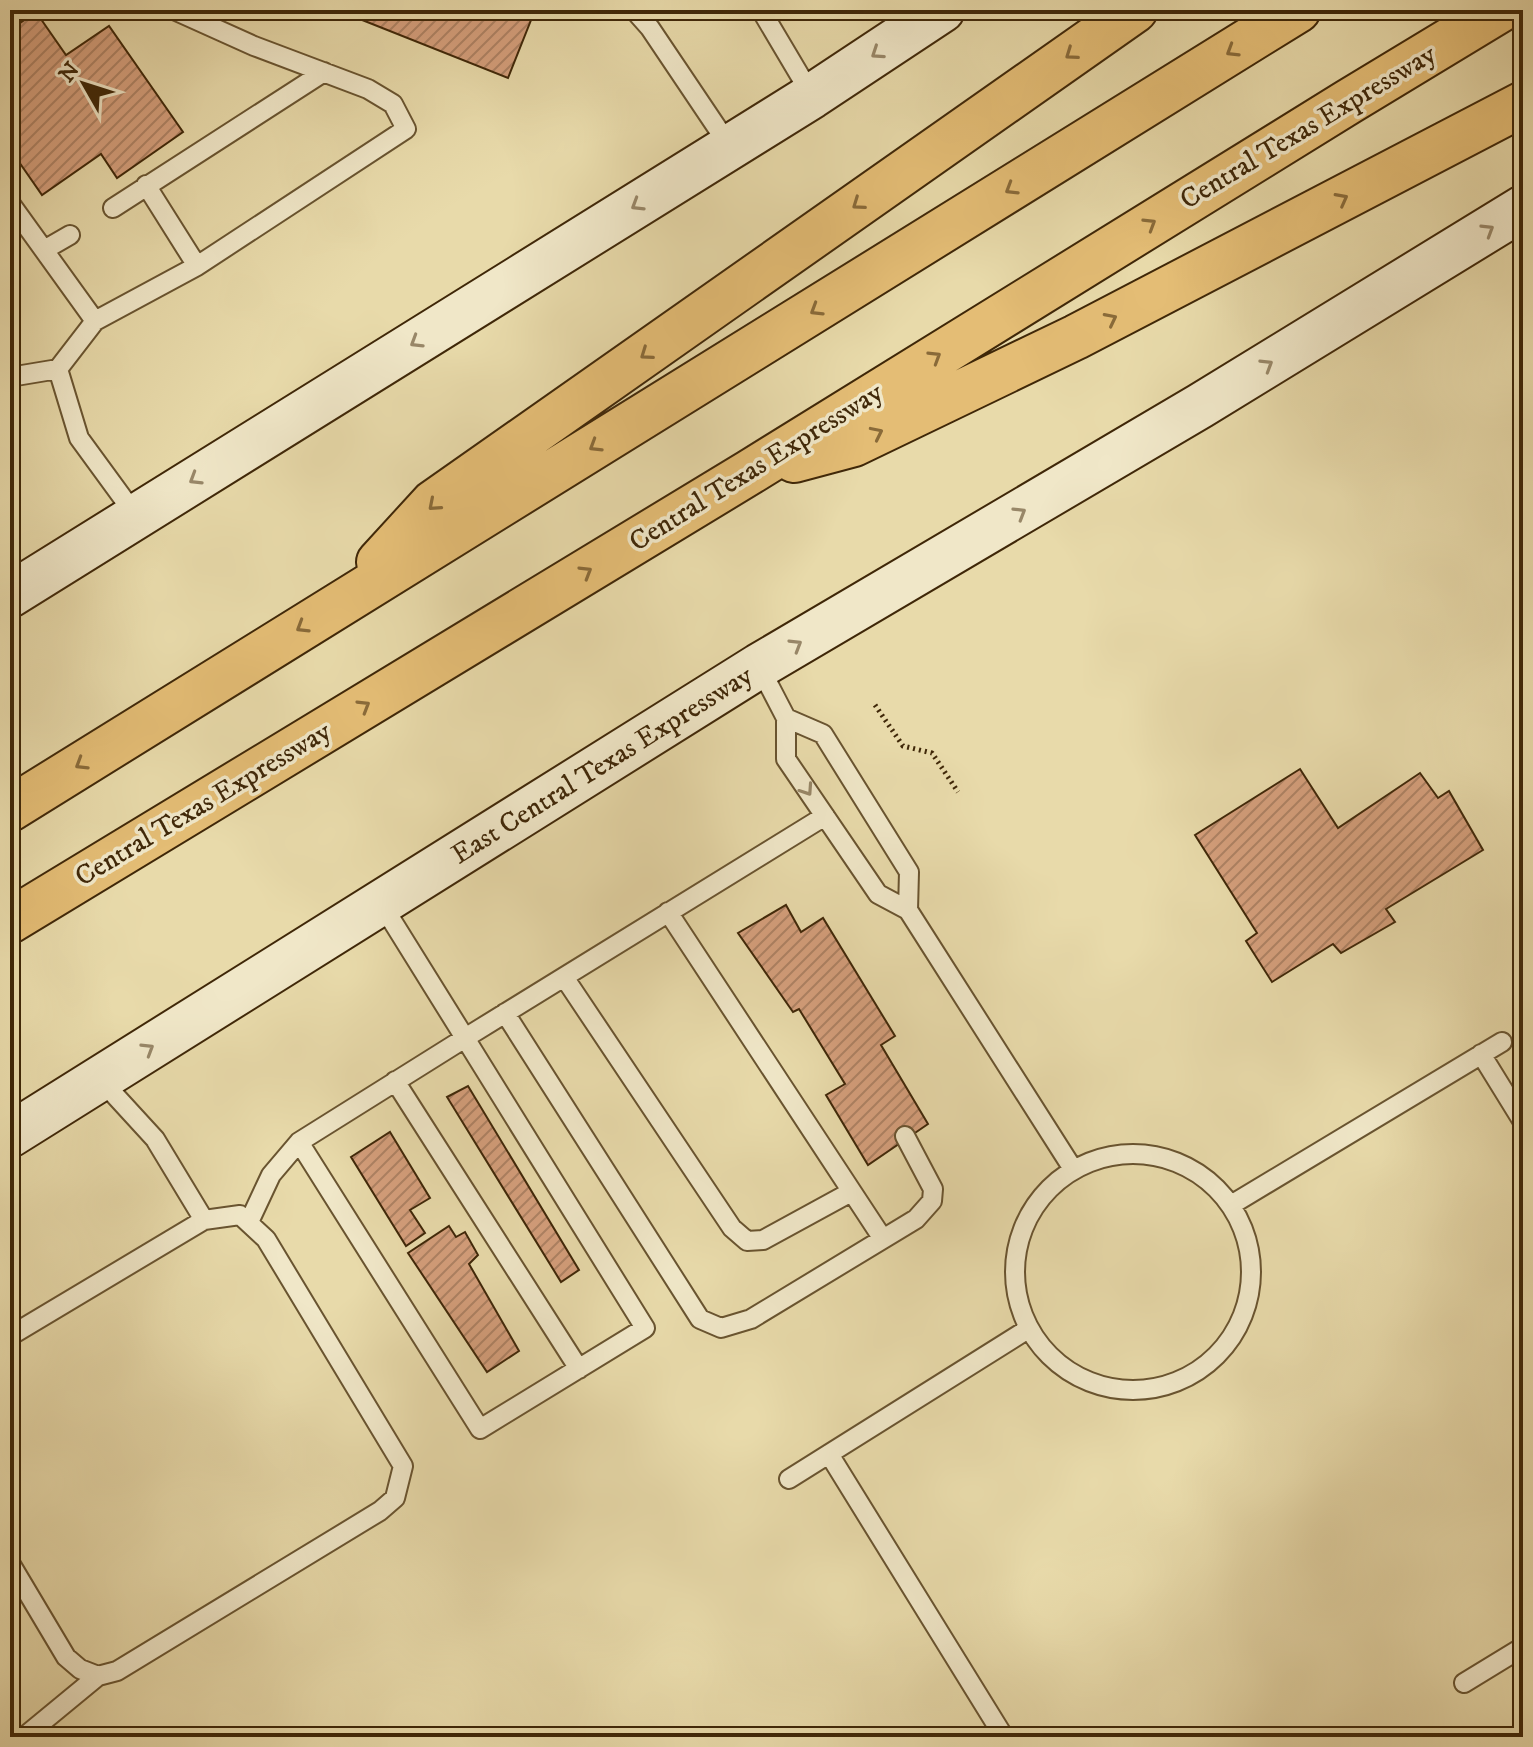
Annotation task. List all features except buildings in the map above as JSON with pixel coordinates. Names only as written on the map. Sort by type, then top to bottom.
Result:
[{"type":"highway","points":[[343,601],[433,503],[1135,10]]},
{"type":"highway","points":[[10,809],[1298,10]]},
{"type":"highway","name":"Central Texas Expressway","points":[[10,921],[750,472],[1500,10]]},
{"type":"highway","points":[[750,472],[854,444],[1076,337],[1523,104]]},
{"type":"main road","points":[[10,595],[812,96],[942,10]]},
{"type":"main road","name":"East Central Texas Expressway","points":[[10,1135],[759,666],[1200,406],[1523,208]]},
{"type":"lane","points":[[10,377],[58,369],[95,321],[197,266],[406,129],[393,104],[368,89],[254,46],[174,10]]},
{"type":"lane","points":[[634,10],[650,28],[716,156]]},
{"type":"lane","points":[[761,10],[812,96]]},
{"type":"lane","points":[[113,208],[324,72]]},
{"type":"lane","points":[[146,185],[197,266]]},
{"type":"lane","points":[[10,203],[95,321]]},
{"type":"lane","points":[[44,250],[70,235]]},
{"type":"lane","points":[[58,369],[79,438],[136,516]]},
{"type":"lane","points":[[759,666],[786,718],[786,759],[878,894],[908,910],[1073,1169]]},
{"type":"lane","points":[[786,718],[823,734],[909,872],[908,910]]},
{"type":"lane","points":[[249,1222],[271,1175],[299,1142],[825,816]]},
{"type":"lane","points":[[299,1142],[480,1429],[645,1328],[381,903]]},
{"type":"lane","points":[[668,912],[883,1239]]},
{"type":"lane","points":[[564,977],[732,1228],[747,1241],[763,1240],[851,1192]]},
{"type":"lane","points":[[505,1013],[700,1319],[721,1328],[751,1319],[916,1219],[932,1201],[933,1189],[905,1136]]},
{"type":"lane","points":[[1231,1205],[1502,1042]]},
{"type":"lane","points":[[1481,1054],[1523,1122]]},
{"type":"lane","points":[[100,1079],[155,1139],[204,1220]]},
{"type":"lane","points":[[395,1081],[579,1369]]},
{"type":"lane","points":[[1142,1153],[1176,1161],[1207,1179],[1231,1205],[1246,1236],[1252,1270],[1247,1305],[1232,1337],[1209,1364],[1179,1382],[1145,1390],[1110,1389],[1077,1378],[1049,1357],[1028,1329],[1016,1295],[1014,1258],[1024,1223],[1045,1192],[1073,1169],[1106,1156],[1142,1153]]},
{"type":"lane","points":[[10,1336],[204,1220],[240,1215],[266,1239],[403,1466],[395,1498],[380,1511],[117,1671],[98,1676],[24,1737]]},
{"type":"lane","points":[[789,1479],[1028,1329]]},
{"type":"lane","points":[[829,1454],[1004,1737]]},
{"type":"lane","points":[[10,1563],[66,1657],[80,1669],[98,1676]]},
{"type":"lane","points":[[1464,1683],[1523,1647]]},
{"type":"path","points":[[875,705],[903,746],[932,753],[958,792]]}]
